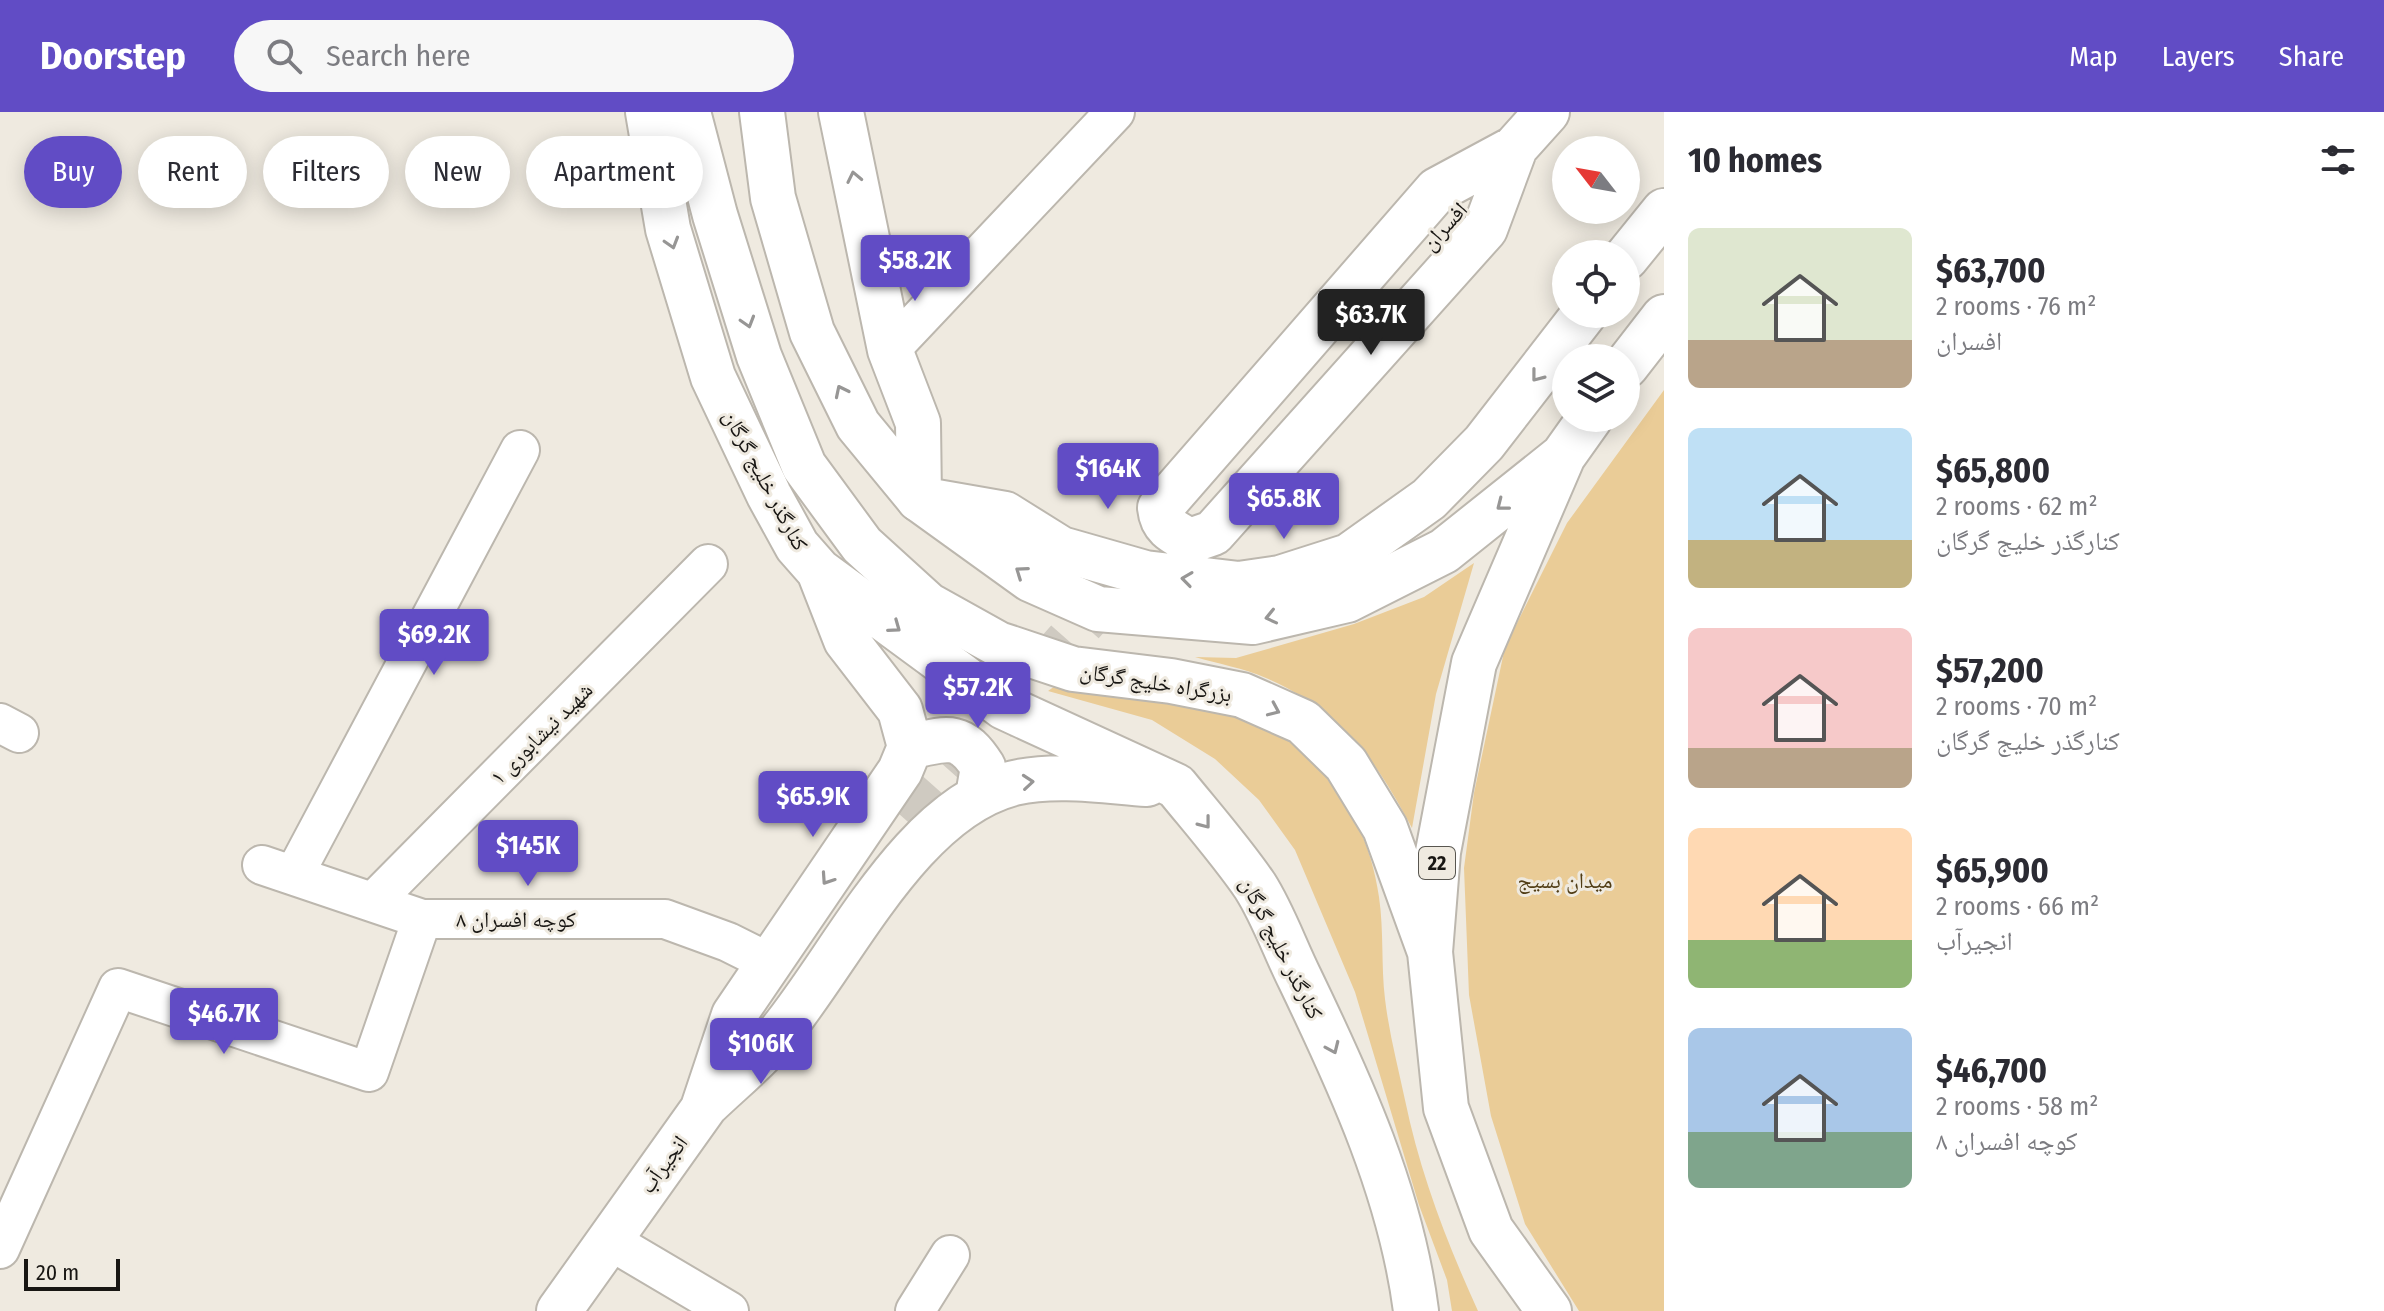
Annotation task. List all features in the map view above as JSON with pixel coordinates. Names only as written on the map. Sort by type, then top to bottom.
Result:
[{"type":"main road","name":"کنارگذر خلیج گرگان","points":[[648,112],[668,229],[713,377],[797,546],[819,571],[1004,707],[1176,786],[1256,888],[1329,1039],[1369,1132],[1410,1268],[1416,1311]]},
{"type":"main road","name":"بزرگراه خلیج گرگان","points":[[688,112],[715,215],[759,356],[804,466],[862,545],[928,605],[998,644],[1073,669],[1171,681],[1242,695],[1303,722],[1346,764],[1385,828],[1430,952]]},
{"type":"main road","points":[[762,112],[773,198],[812,332],[858,425],[919,499],[1030,579],[1098,609],[1253,622],[1347,600],[1444,551],[1563,456]]},
{"type":"main road","points":[[841,112],[890,350],[918,423],[919,499]]},
{"type":"main road","name":"افسران","points":[[1102,563],[1158,530],[1547,112]]},
{"type":"main road","points":[[1640,241],[1664,211]]},
{"type":"main road","points":[[1640,348],[1664,317]]},
{"type":"main road","points":[[919,499],[1005,514],[1061,549],[1145,573],[1239,584],[1280,578],[1349,556],[1429,499],[1473,454],[1573,328]]},
{"type":"main road","name":"22","points":[[1516,1311],[1491,1230],[1446,1108],[1430,952],[1438,852],[1474,663],[1563,456],[1580,432]]},
{"type":"main road","points":[[703,1108],[734,1015],[900,771],[910,747],[900,710],[846,640],[819,571]]},
{"type":"main road","points":[[910,747],[947,738],[970,747],[983,767],[978,796]]},
{"type":"main road","points":[[703,1108],[777,1037],[914,848],[978,796],[1016,783],[1067,779],[1176,786]]},
{"type":"main road","name":"انجیرآب","points":[[559,1311],[907,821]]},
{"type":"main road","name":"22","points":[[1491,1230],[1549,1311]]},
{"type":"street","points":[[890,350],[1115,112]]},
{"type":"street","name":"کوچه افسران ۸","points":[[520,450],[278,870],[422,919],[665,919],[728,942],[770,963]]},
{"type":"street","name":"شهید نیشابوری ۱","points":[[373,902],[708,564]]},
{"type":"street","points":[[0,1249],[118,988],[369,1072],[422,919]]},
{"type":"street","points":[[609,1240],[729,1311]]},
{"type":"street","points":[[915,1311],[950,1255]]},
{"type":"green space","name":"میدان بسیج","points":[[1664,390],[1664,1311],[1579,1311],[1525,1224],[1491,1116],[1469,995],[1464,868],[1474,793],[1505,647],[1567,523],[1633,432],[1640,432],[1640,423]]},
{"type":"green space","points":[[1474,563],[1436,694],[1412,828],[1369,758],[1335,721],[1315,705],[1258,675],[1195,657],[1236,658],[1354,624],[1424,597]]},
{"type":"green space","points":[[1055,686],[1182,701],[1251,719],[1300,750],[1321,769],[1338,791],[1365,841],[1373,868],[1381,910],[1387,1012],[1418,1154],[1445,1234],[1478,1311],[1452,1311],[1447,1280],[1419,1205],[1355,992],[1295,850],[1259,800],[1215,759],[1152,720],[1048,691]]},
{"type":"tunnel","points":[[907,821],[1120,581]]}]
